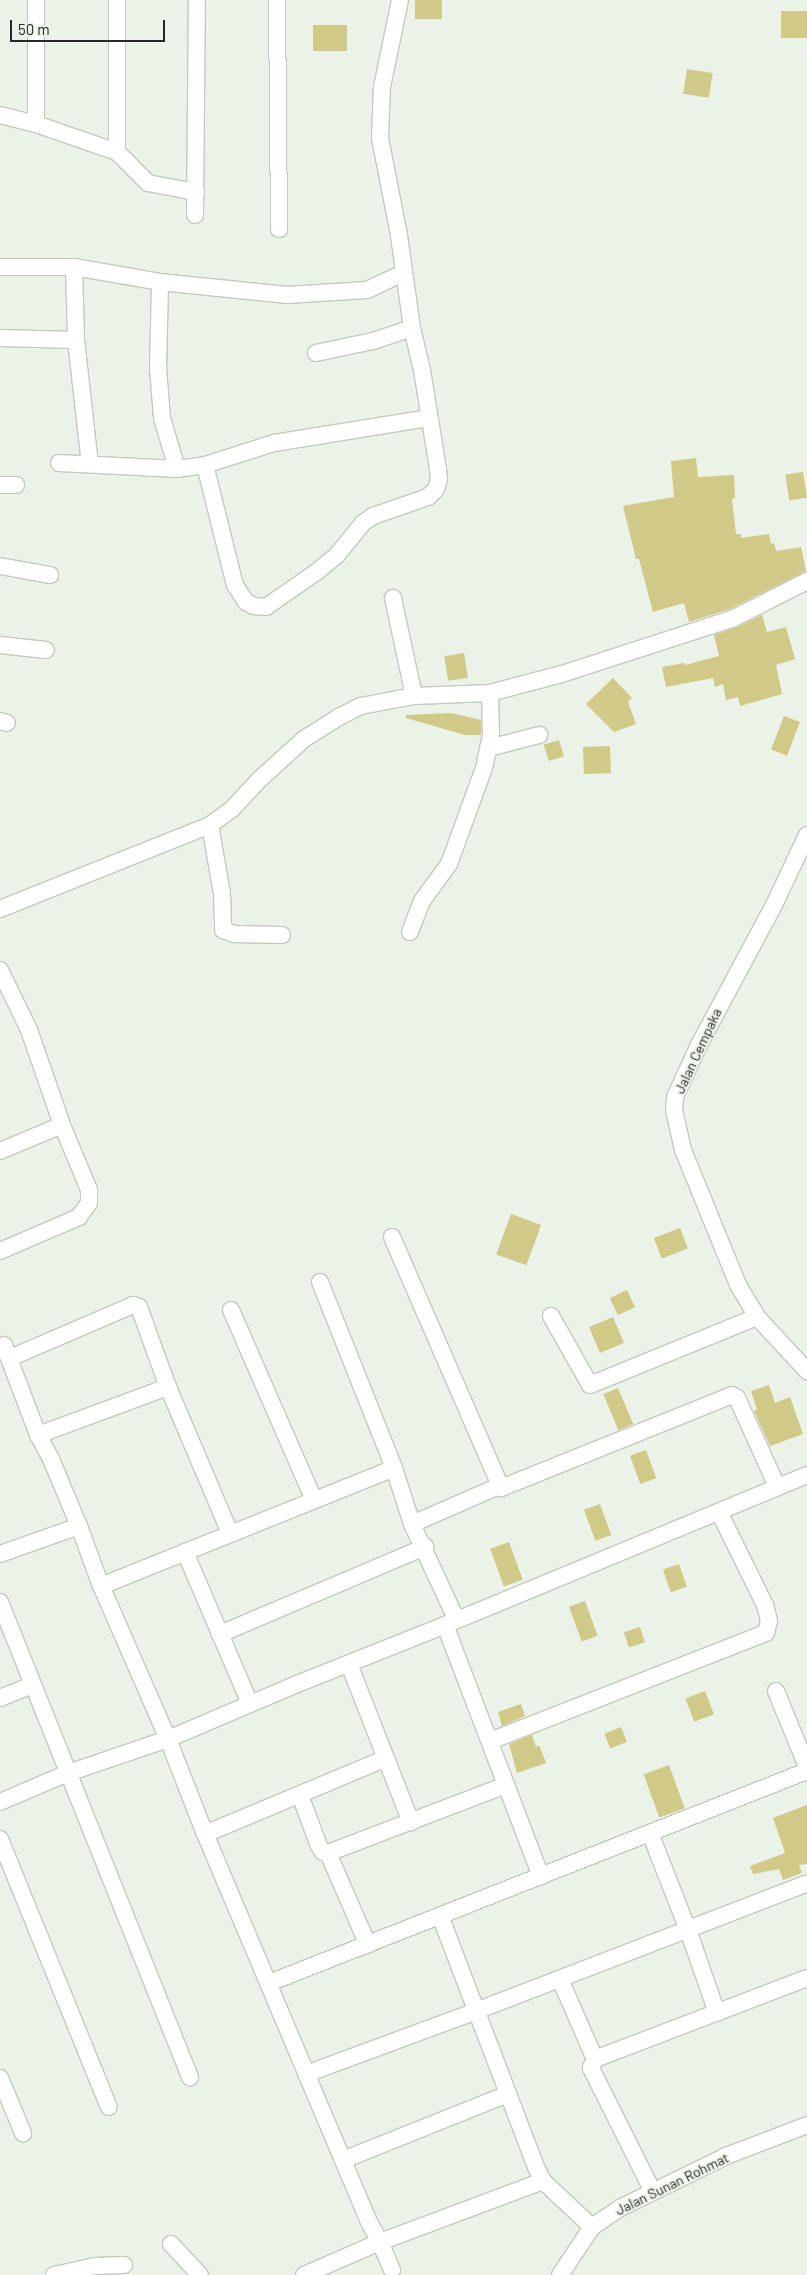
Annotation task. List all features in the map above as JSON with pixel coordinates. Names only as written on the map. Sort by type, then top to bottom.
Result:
[{"type":"street","points":[[36,0],[36,124]]},
{"type":"street","points":[[117,0],[117,152]]},
{"type":"street","points":[[195,215],[197,0]]},
{"type":"street","points":[[277,0],[279,230]]},
{"type":"street","points":[[205,465],[235,585],[246,602],[254,606],[266,607],[337,555],[363,523],[373,516],[428,497],[436,489],[439,480],[438,469],[428,418],[422,370],[412,328],[399,235],[380,138],[382,87],[400,0]]},
{"type":"street","points":[[0,115],[36,124],[117,152],[148,183],[196,192]]},
{"type":"street","points":[[0,267],[74,267],[160,282],[287,295],[367,290],[403,273]]},
{"type":"street","points":[[74,267],[76,340],[90,464]]},
{"type":"street","points":[[160,282],[158,368],[162,418],[177,469]]},
{"type":"street","points":[[316,353],[373,341],[412,328]]},
{"type":"street","points":[[0,338],[76,340]]},
{"type":"street","points":[[60,463],[177,469],[205,465],[274,443],[428,418]]},
{"type":"street","points":[[0,566],[50,575]]},
{"type":"street","points":[[0,909],[190,835],[210,825],[232,809],[259,780],[304,740],[337,718],[361,706],[414,696],[490,693],[562,674],[734,618],[807,581]]},
{"type":"street","points":[[393,598],[414,696]]},
{"type":"street","points":[[0,645],[46,650]]},
{"type":"street","points":[[410,932],[422,901],[441,876],[456,847],[484,768],[492,725],[490,693]]},
{"type":"street","points":[[488,748],[538,735]]},
{"type":"street","points":[[210,825],[222,894],[223,930],[234,934],[282,934]]},
{"type":"street","name":"Jalan Cempaka","points":[[807,835],[802,855],[699,1045],[675,1103],[678,1136],[738,1286],[757,1317],[807,1371]]},
{"type":"street","points":[[0,970],[29,1030],[62,1125],[89,1190],[89,1204],[79,1217],[0,1251]]},
{"type":"street","points":[[0,1151],[62,1125]]},
{"type":"street","points":[[392,1237],[413,1282],[499,1486]]},
{"type":"street","points":[[320,1282],[394,1468],[412,1524],[425,1547],[490,1741],[540,1876]]},
{"type":"street","points":[[230,1534],[168,1387],[137,1305],[7,1351],[38,1435],[51,1459],[79,1526],[101,1586],[168,1739],[205,1834],[306,2074],[369,2222],[392,2270]]},
{"type":"street","points":[[231,1310],[314,1500]]},
{"type":"street","points":[[551,1316],[590,1385],[757,1317]]},
{"type":"street","points":[[38,1435],[168,1387]]},
{"type":"street","points":[[412,1524],[499,1486],[502,1488],[732,1395],[738,1398],[777,1486]]},
{"type":"street","points":[[101,1586],[394,1468]]},
{"type":"street","points":[[0,1802],[68,1773],[168,1739],[807,1475]]},
{"type":"street","points":[[490,1741],[766,1633],[769,1621],[764,1605],[718,1512]]},
{"type":"street","points":[[0,1554],[79,1526]]},
{"type":"street","points":[[220,1634],[425,1547]]},
{"type":"street","points":[[184,1552],[250,1704]]},
{"type":"street","points":[[0,1604],[190,2077]]},
{"type":"street","points":[[349,1664],[384,1760],[411,1822]]},
{"type":"street","points":[[0,1698],[33,1685]]},
{"type":"street","points":[[269,1983],[807,1769],[776,1691]]},
{"type":"street","points":[[205,1834],[384,1760]]},
{"type":"street","points":[[300,1795],[319,1846],[323,1852],[328,1853],[506,1785]]},
{"type":"street","points":[[650,1833],[718,2013]]},
{"type":"street","points":[[0,1838],[109,2107]]},
{"type":"street","points":[[328,1853],[368,1945]]},
{"type":"street","points":[[306,2074],[560,1979],[807,1883]]},
{"type":"street","points":[[440,1916],[543,2181],[592,2227]]},
{"type":"street","points":[[653,2192],[591,2068],[595,2059],[807,1978]]},
{"type":"street","points":[[560,1979],[595,2059]]},
{"type":"street","points":[[0,2078],[23,2133]]},
{"type":"street","points":[[343,2160],[508,2094]]},
{"type":"street","name":"Jalan Sunan Rohmat","points":[[560,2275],[592,2227],[620,2208],[726,2156],[807,2125]]},
{"type":"street","points":[[304,2275],[380,2242],[543,2181]]},
{"type":"street","points":[[171,2244],[200,2275]]},
{"type":"street","points":[[54,2275],[95,2266],[124,2265]]},
{"type":"building","points":[[415,0],[442,0],[442,19],[415,19]]},
{"type":"building","points":[[781,11],[807,11],[807,38],[781,38]]},
{"type":"building","points":[[313,25],[347,25],[347,51],[313,51]]},
{"type":"building","points":[[687,69],[713,73],[709,98],[683,94]]},
{"type":"building","points":[[696,458],[698,477],[734,475],[735,498],[732,499],[736,534],[741,534],[741,538],[769,534],[771,544],[774,543],[776,551],[801,547],[806,571],[730,609],[689,622],[684,603],[653,612],[639,559],[636,559],[623,506],[674,497],[671,461]]},
{"type":"building","points":[[803,472],[807,498],[789,500],[785,475]]},
{"type":"building","points":[[762,615],[767,632],[786,627],[795,659],[776,665],[782,694],[740,706],[738,697],[726,700],[723,684],[715,687],[713,678],[666,687],[662,667],[684,663],[685,665],[719,656],[714,635]]},
{"type":"building","points":[[464,653],[468,678],[448,681],[444,656]]},
{"type":"building","points":[[613,678],[632,698],[628,702],[636,724],[614,732],[586,704]]},
{"type":"building","points":[[451,713],[481,720],[481,735],[465,735],[406,718],[406,715]]},
{"type":"building","points":[[784,716],[800,722],[787,756],[771,750]]},
{"type":"building","points":[[559,740],[564,756],[549,761],[544,745]]},
{"type":"building","points":[[610,746],[611,773],[584,774],[583,747]]},
{"type":"building","points":[[511,1214],[541,1225],[526,1265],[496,1254]]},
{"type":"building","points":[[680,1228],[688,1249],[662,1259],[654,1238]]},
{"type":"building","points":[[627,1290],[635,1307],[618,1315],[610,1298]]},
{"type":"building","points":[[613,1317],[624,1343],[600,1353],[589,1327]]},
{"type":"building","points":[[769,1385],[775,1403],[790,1397],[803,1434],[770,1446],[754,1411],[757,1409],[751,1391]]},
{"type":"building","points":[[618,1388],[633,1424],[619,1430],[603,1394]]},
{"type":"building","points":[[646,1450],[656,1478],[640,1484],[630,1456]]},
{"type":"building","points":[[600,1504],[611,1535],[595,1541],[584,1510]]},
{"type":"building","points":[[509,1542],[523,1580],[504,1586],[490,1549]]},
{"type":"building","points":[[679,1564],[687,1587],[671,1592],[663,1570]]},
{"type":"building","points":[[585,1601],[598,1636],[582,1642],[569,1607]]},
{"type":"building","points":[[640,1627],[645,1642],[629,1647],[624,1632]]},
{"type":"building","points":[[705,1691],[714,1714],[694,1722],[685,1699]]},
{"type":"building","points":[[521,1704],[525,1716],[502,1726],[498,1712]]},
{"type":"building","points":[[621,1727],[627,1742],[610,1749],[604,1734]]},
{"type":"building","points":[[532,1735],[536,1747],[539,1745],[546,1763],[517,1773],[509,1744]]},
{"type":"building","points":[[669,1765],[685,1808],[659,1817],[644,1774]]},
{"type":"building","points":[[807,1805],[807,1864],[799,1865],[802,1873],[783,1880],[779,1869],[753,1874],[750,1866],[785,1853],[773,1818]]}]
